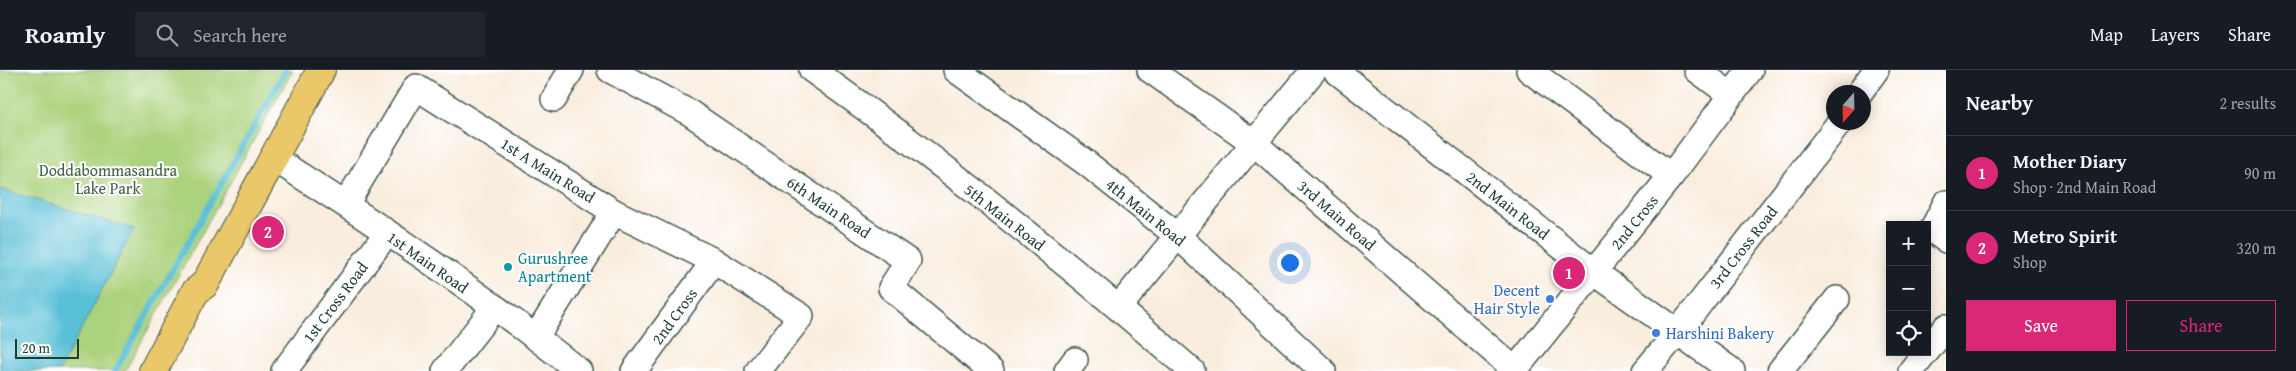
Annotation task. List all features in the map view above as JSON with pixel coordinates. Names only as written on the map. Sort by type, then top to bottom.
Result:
[{"type":"main road","points":[[153,371],[194,292],[205,284],[321,70]]},
{"type":"main road","points":[[169,371],[206,300],[205,284]]},
{"type":"street","points":[[554,99],[571,70]]},
{"type":"street","name":"6th Main Road","points":[[610,70],[690,113],[908,261],[891,288],[991,371]]},
{"type":"street","name":"5th Main Road","points":[[812,70],[1008,218],[1119,308],[1192,371]]},
{"type":"street","name":"4th Main Road","points":[[956,70],[1085,162],[1178,237],[1323,371]]},
{"type":"street","name":"3rd Main Road","points":[[1150,70],[1254,143],[1515,370]]},
{"type":"street","points":[[1119,308],[1314,70]]},
{"type":"street","name":"2nd Main Road","points":[[1335,70],[1594,272],[1732,371]]},
{"type":"street","points":[[1528,70],[1670,176]]},
{"type":"street","points":[[1697,70],[1731,95]]},
{"type":"street","name":"2nd Cross","points":[[1515,370],[1670,176],[1750,70]]},
{"type":"street","points":[[1865,85],[1876,70]]},
{"type":"street","name":"1st A Main Road","points":[[346,204],[416,87],[614,212],[714,261],[801,316],[762,370]]},
{"type":"street","name":"3rd Cross Road","points":[[1645,371],[1677,333],[1834,130]]},
{"type":"street","name":"1st Main Road","points":[[274,158],[346,204],[536,337],[579,371]]},
{"type":"street","points":[[1946,204],[1932,230],[1946,240]]},
{"type":"street","points":[[536,337],[614,212]]},
{"type":"street","name":"1st Cross Road","points":[[284,371],[386,233]]},
{"type":"street","name":"2nd Cross","points":[[634,371],[714,261]]},
{"type":"street","points":[[1780,371],[1837,299]]},
{"type":"street","points":[[444,371],[494,308]]},
{"type":"street","points":[[1931,346],[1946,327]]},
{"type":"street","points":[[1911,371],[1923,356]]},
{"type":"green space","name":"Doddabommasandra Lake Park","points":[[0,70],[293,70],[125,371],[0,371]]},
{"type":"water","points":[[0,189],[134,229],[59,371],[0,371]]},
{"type":"waterway","points":[[115,371],[286,70]]},
{"type":"place","name":"Metro Spirit","points":[[268,232]]},
{"type":"place","name":"Gurushree Apartment","points":[[508,267]]},
{"type":"place","name":"Mother Diary","points":[[1569,273]]},
{"type":"place","name":"Decent Hair Style","points":[[1550,299]]},
{"type":"place","name":"Harshini Bakery","points":[[1656,333]]}]
